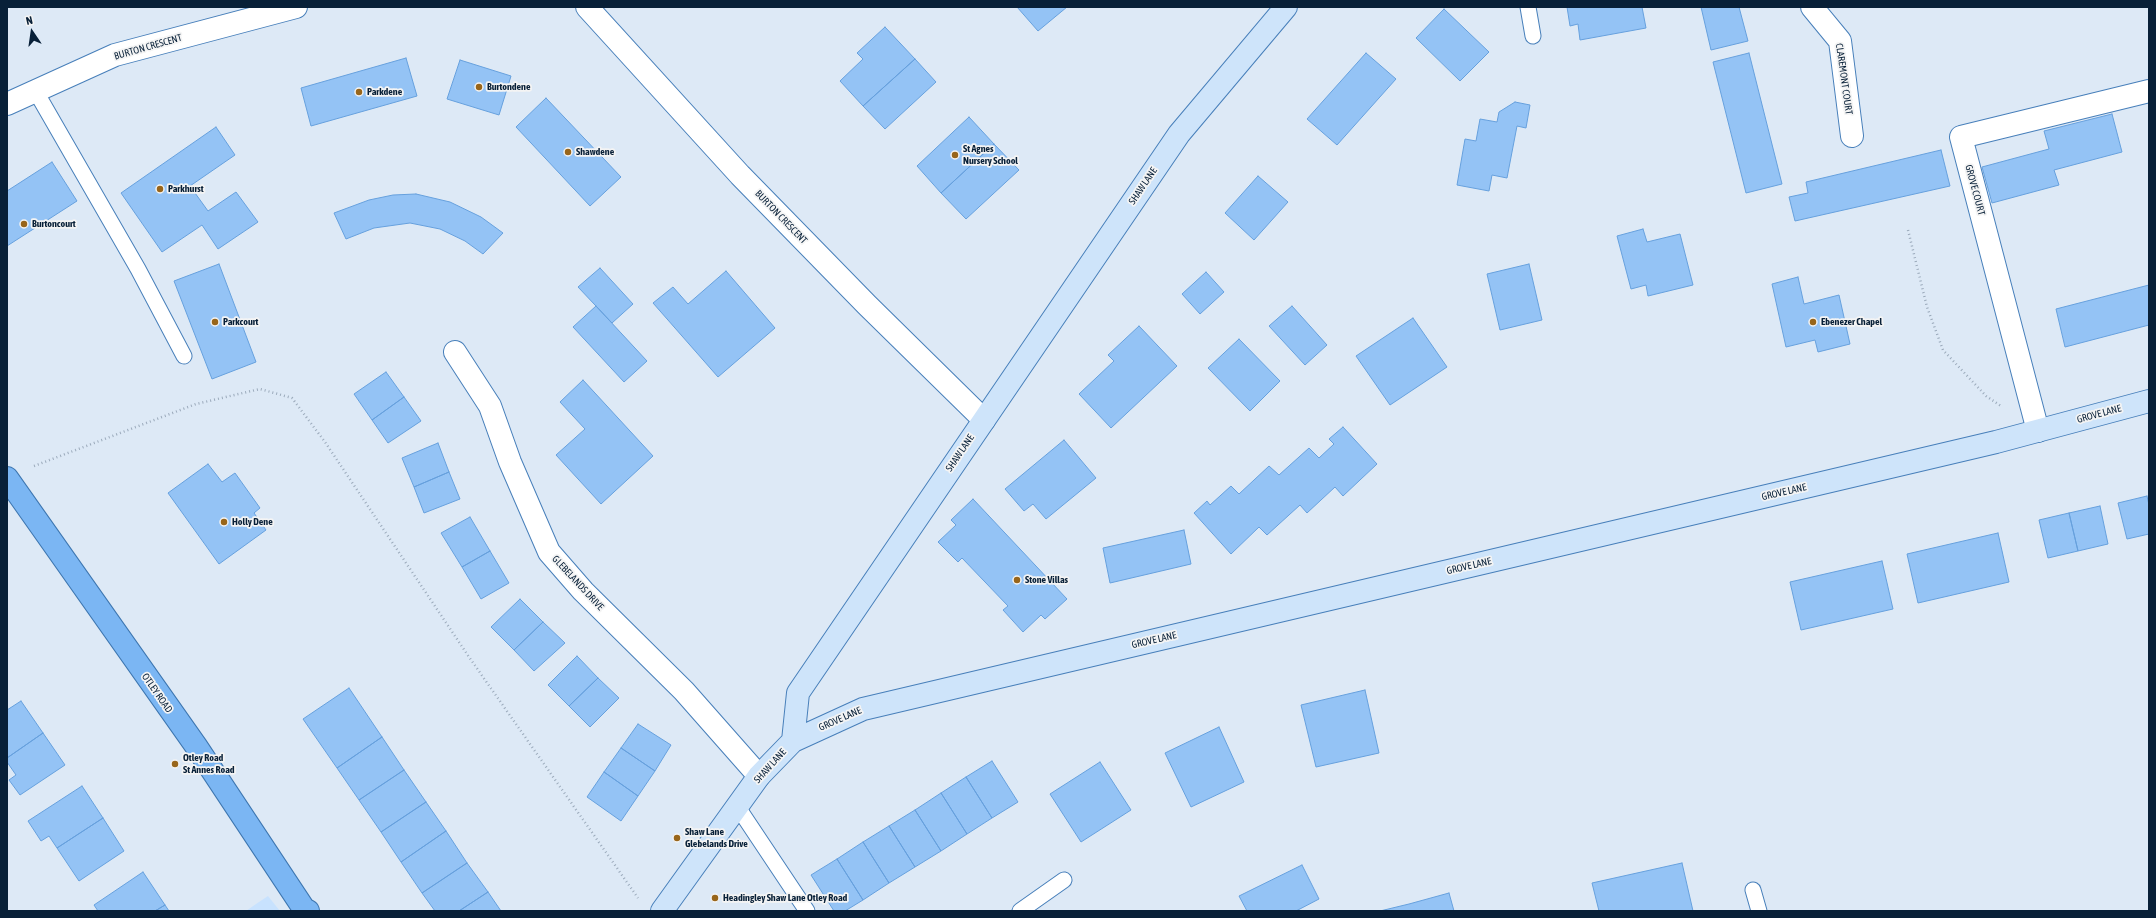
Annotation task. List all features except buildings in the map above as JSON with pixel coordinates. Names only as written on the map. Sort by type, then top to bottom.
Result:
[{"type":"highway","name":"OTLEY ROAD","points":[[7,478],[196,746],[305,910]]},
{"type":"main road","name":"SHAW LANE","points":[[652,908],[737,806],[759,776],[793,741],[798,693],[1179,134],[1286,7]]},
{"type":"main road","name":"GROVE LANE","points":[[793,741],[862,709],[2038,430],[2149,401]]},
{"type":"street","name":"BURTON CRESCENT","points":[[7,104],[115,55],[296,7]]},
{"type":"street","name":"CLAREMONT COURT","points":[[1812,7],[1840,41],[1852,136]]},
{"type":"street","name":"BURTON CRESCENT","points":[[589,8],[740,175],[861,299],[984,420]]},
{"type":"street","name":"GROVE COURT","points":[[2038,430],[1961,136],[2149,91]]},
{"type":"street","name":"GLEBELANDS DRIVE","points":[[455,352],[490,406],[510,462],[549,552],[583,591],[684,691],[759,776]]},
{"type":"lane","points":[[1528,7],[1533,36]]},
{"type":"lane","points":[[35,90],[138,269],[184,356]]},
{"type":"lane","points":[[737,806],[807,911]]},
{"type":"lane","points":[[1020,911],[1064,880]]},
{"type":"lane","points":[[1753,890],[1759,911]]},
{"type":"path","points":[[1908,230],[1927,306],[1943,350],[1986,396],[2038,430]]},
{"type":"path","points":[[29,468],[196,404],[260,389],[292,398],[325,442],[469,657],[652,908]]},
{"type":"shaded area","points":[[268,896],[280,911],[246,911],[256,904]]},
{"type":"place","name":"Burtondene","points":[[479,87]]},
{"type":"place","name":"Parkdene","points":[[359,92]]},
{"type":"place","name":"Shawdene","points":[[568,152]]},
{"type":"place","name":"St Agnes Nursery School","points":[[955,155]]},
{"type":"place","name":"Parkhurst","points":[[160,189]]},
{"type":"place","name":"Burtoncourt","points":[[24,224]]},
{"type":"place","name":"Parkcourt","points":[[215,322]]},
{"type":"place","name":"Ebenezer Chapel","points":[[1813,322]]},
{"type":"place","name":"Holly Dene","points":[[224,522]]},
{"type":"place","name":"Stone Villas","points":[[1017,580]]},
{"type":"place","name":"Otley Road St Annes Road","points":[[175,764]]},
{"type":"place","name":"Shaw Lane Glebelands Drive","points":[[677,838]]},
{"type":"place","name":"Headingley Shaw Lane Otley Road","points":[[715,898]]}]
